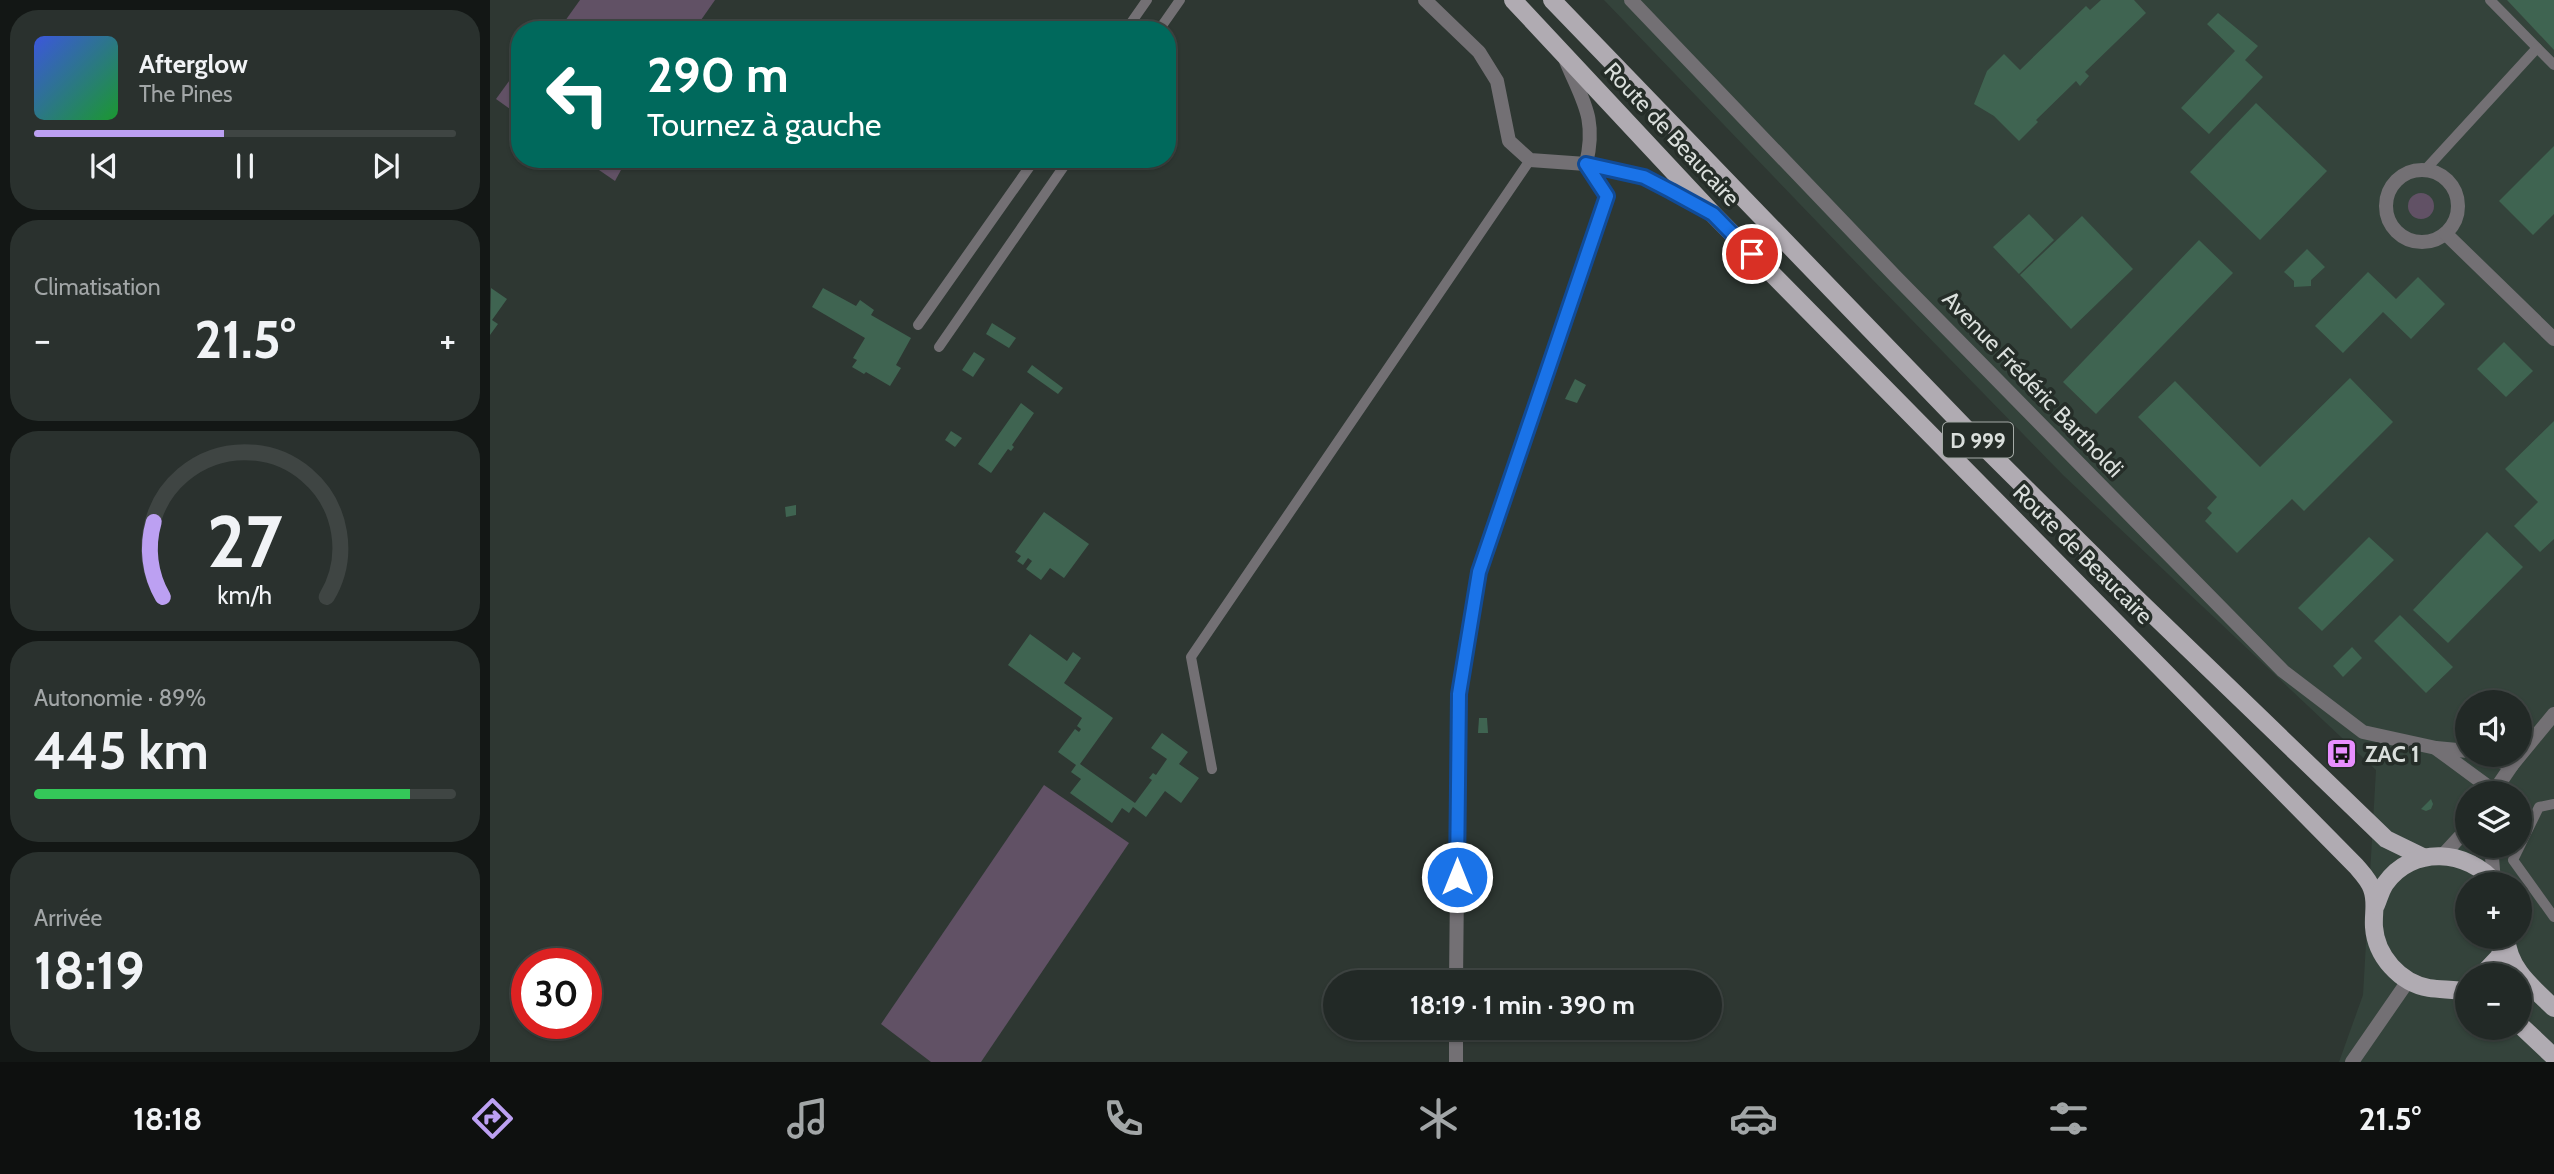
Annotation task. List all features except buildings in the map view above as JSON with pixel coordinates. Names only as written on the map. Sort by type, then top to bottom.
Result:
[{"type":"main road","name":"Route de Beaucaire","points":[[1513,0],[1713,214],[2340,849],[2372,887],[2376,905],[2374,927],[2379,948],[2391,967],[2408,981]]},
{"type":"main road","name":"Route de Beaucaire","points":[[1552,0],[1973,436],[2138,600],[2386,839],[2423,858]]},
{"type":"main road","points":[[2376,905],[2385,884],[2402,867],[2423,858],[2443,855],[2462,859],[2484,872]]},
{"type":"main road","points":[[2507,949],[2515,968],[2554,1008]]},
{"type":"main road","points":[[2408,981],[2429,988],[2455,988]]},
{"type":"main road","points":[[2532,1037],[2554,1058]]},
{"type":"street","points":[[1425,0],[1479,52],[1497,81],[1509,141],[1530,160],[1586,164],[1644,177],[1713,214]]},
{"type":"street","name":"Avenue Frédéric Bartholdi","points":[[1631,0],[1895,276],[2283,671],[2362,732],[2455,750]]},
{"type":"street","points":[[1456,970],[1459,694],[1479,572],[1607,196],[1586,164],[1591,144],[1591,120],[1563,53]]},
{"type":"street","points":[[2413,170],[2437,173],[2455,190],[2458,213],[2454,225],[2446,234],[2424,243],[2412,242],[2401,237],[2392,228],[2385,206],[2387,194],[2393,183],[2402,175],[2413,170]]},
{"type":"street","points":[[2446,234],[2554,339]]},
{"type":"street","points":[[2532,741],[2554,714]]},
{"type":"street","name":"Avenue Frédéric Bartholdi","points":[[2436,748],[2480,781]]},
{"type":"street","points":[[2443,855],[2455,842]]},
{"type":"street","points":[[2352,1062],[2408,981]]},
{"type":"street","points":[[1455,1062],[1456,1040]]},
{"type":"lane","points":[[1132,21],[1147,0]]},
{"type":"lane","points":[[1165,21],[1180,0]]},
{"type":"lane","points":[[2490,0],[2554,65]]},
{"type":"lane","points":[[2426,170],[2537,48]]},
{"type":"lane","points":[[1212,769],[1191,657],[1530,160]]},
{"type":"lane","points":[[918,325],[1029,168]]},
{"type":"lane","points":[[939,346],[1063,168]]},
{"type":"lane","points":[[2554,804],[2539,807],[2513,860],[2554,916]]},
{"type":"shaded area","points":[[580,0],[715,0],[700,21],[565,21]]},
{"type":"shaded area","points":[[1604,0],[2554,0],[2554,1062],[2339,1062],[2363,995],[2376,770],[2063,475]]},
{"type":"shaded area","points":[[511,78],[511,110],[496,99]]},
{"type":"shaded area","points":[[596,168],[622,168],[615,181]]},
{"type":"shaded area","points":[[2421,193],[2430,197],[2434,206],[2430,215],[2421,219],[2412,215],[2408,206],[2412,197]]},
{"type":"shaded area","points":[[1044,785],[1129,843],[981,1062],[931,1062],[881,1024]]},
{"type":"place","name":"ZAC 1","points":[[2342,754]]},
{"type":"route","points":[[1457,877],[1459,694],[1479,572],[1607,196],[1586,164],[1644,177],[1671,191],[1713,214],[1752,254]]}]
